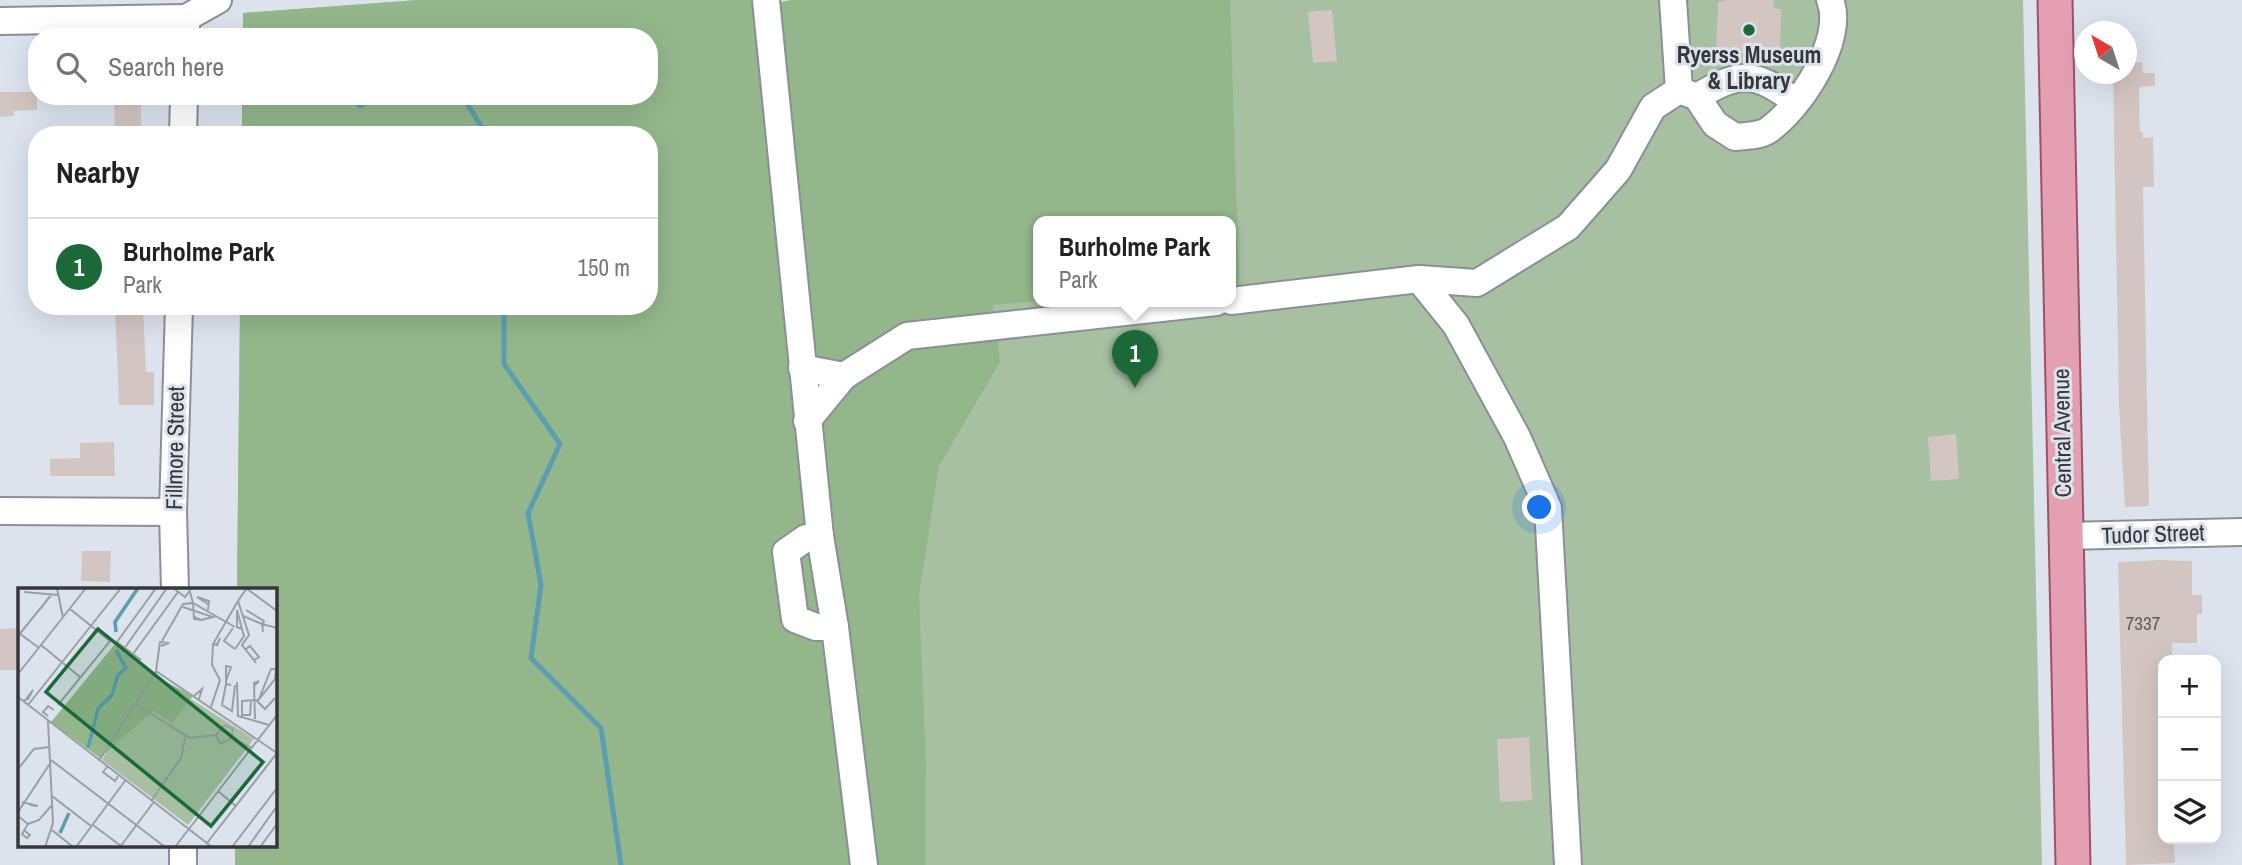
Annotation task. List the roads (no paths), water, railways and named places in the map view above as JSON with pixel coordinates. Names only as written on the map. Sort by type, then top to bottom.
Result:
[{"type":"main road","name":"Central Avenue","points":[[2055,0],[2064,536],[2073,865]]},
{"type":"street","points":[[0,21],[186,27],[218,0]]},
{"type":"street","points":[[785,0],[767,12],[820,536],[835,627],[864,865]]},
{"type":"street","points":[[1673,0],[1688,94],[1715,124],[1735,137],[1765,132],[1783,117],[1795,101],[1828,50],[1836,2]]},
{"type":"street","points":[[1456,325],[1477,283],[1569,227],[1618,170],[1653,107],[1726,80],[1745,76],[1769,82],[1795,101]]},
{"type":"street","points":[[183,126],[184,105]]},
{"type":"street","points":[[1236,300],[1419,279],[1477,283]]},
{"type":"street","points":[[1419,279],[1456,325],[1517,437],[1548,508],[1568,865]]},
{"type":"street","points":[[807,421],[844,376],[907,336],[1171,307]]},
{"type":"street","name":"Fillmore Street","points":[[175,588],[173,512],[178,315]]},
{"type":"street","points":[[802,368],[844,376]]},
{"type":"street","points":[[0,511],[173,512]]},
{"type":"street","name":"Tudor Street","points":[[2064,536],[2242,532]]},
{"type":"street","points":[[820,536],[806,537],[786,552],[795,620],[816,627],[835,627]]},
{"type":"waterway","points":[[468,105],[481,126]]},
{"type":"waterway","points":[[504,315],[504,364],[560,444],[528,513],[541,585],[531,658],[601,728],[621,865]]},
{"type":"place","name":"Ryerss Museum & Library","points":[[1749,30]]},
{"type":"place","name":"Burholme Park","points":[[1135,388]]}]
